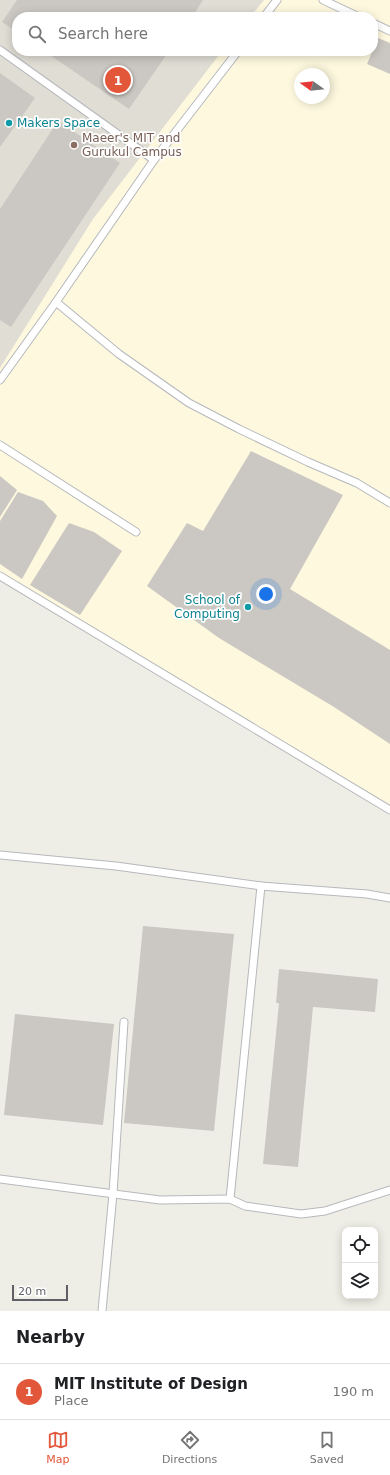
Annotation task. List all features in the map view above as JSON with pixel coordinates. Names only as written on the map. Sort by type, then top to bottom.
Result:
[{"type":"lane","points":[[268,12],[277,0]]},
{"type":"lane","points":[[323,0],[348,12]]},
{"type":"lane","points":[[378,26],[390,32]]},
{"type":"lane","points":[[0,50],[154,160]]},
{"type":"lane","points":[[0,380],[154,160],[234,56]]},
{"type":"lane","points":[[56,302],[119,354],[189,403],[239,429],[357,483],[390,503]]},
{"type":"lane","points":[[0,445],[136,532]]},
{"type":"lane","points":[[0,576],[390,810]]},
{"type":"lane","points":[[0,855],[116,866],[261,886],[367,894],[390,898]]},
{"type":"lane","points":[[230,1199],[261,886]]},
{"type":"lane","points":[[102,1311],[113,1194],[124,1022]]},
{"type":"lane","points":[[0,1179],[160,1200],[230,1199],[245,1206],[301,1214],[325,1211],[390,1190]]},
{"type":"shaded area","points":[[0,0],[390,0],[390,808],[0,576]]},
{"type":"shaded area","name":"Maeer's MIT and Gurukul Campus","points":[[0,0],[264,0],[254,12],[12,12],[12,56],[218,56],[93,219],[0,368]]},
{"type":"building","points":[[17,0],[203,0],[195,12],[12,12],[12,29],[2,22]]},
{"type":"building","points":[[378,38],[390,43],[390,74],[367,64],[370,56],[378,56]]},
{"type":"building","points":[[51,56],[166,56],[129,109]]},
{"type":"building","name":"Makers Space","points":[[0,73],[35,98],[0,147]]},
{"type":"building","points":[[58,121],[120,163],[11,327],[0,320],[0,209]]},
{"type":"building","name":"School of Computing","points":[[251,451],[343,495],[290,589],[390,650],[390,744],[334,707],[219,638],[147,586],[187,523],[203,531]]},
{"type":"building","points":[[0,476],[17,490],[0,517]]},
{"type":"building","points":[[18,492],[43,501],[57,516],[22,579],[0,564],[0,521]]},
{"type":"building","points":[[69,523],[94,532],[122,551],[80,615],[30,585]]},
{"type":"building","points":[[143,926],[234,934],[214,1131],[124,1123]]},
{"type":"building","points":[[279,969],[378,979],[375,1012],[313,1007],[298,1167],[263,1164],[279,1003],[276,1003]]},
{"type":"building","points":[[15,1014],[114,1024],[103,1125],[4,1115]]},
{"type":"place","name":"MIT Institute of Design","points":[[118,80]]},
{"type":"place","name":"Makers Space","points":[[9,123]]},
{"type":"place","name":"Maeer's MIT and Gurukul Campus","points":[[74,145]]},
{"type":"place","name":"School of Computing","points":[[248,607]]}]
